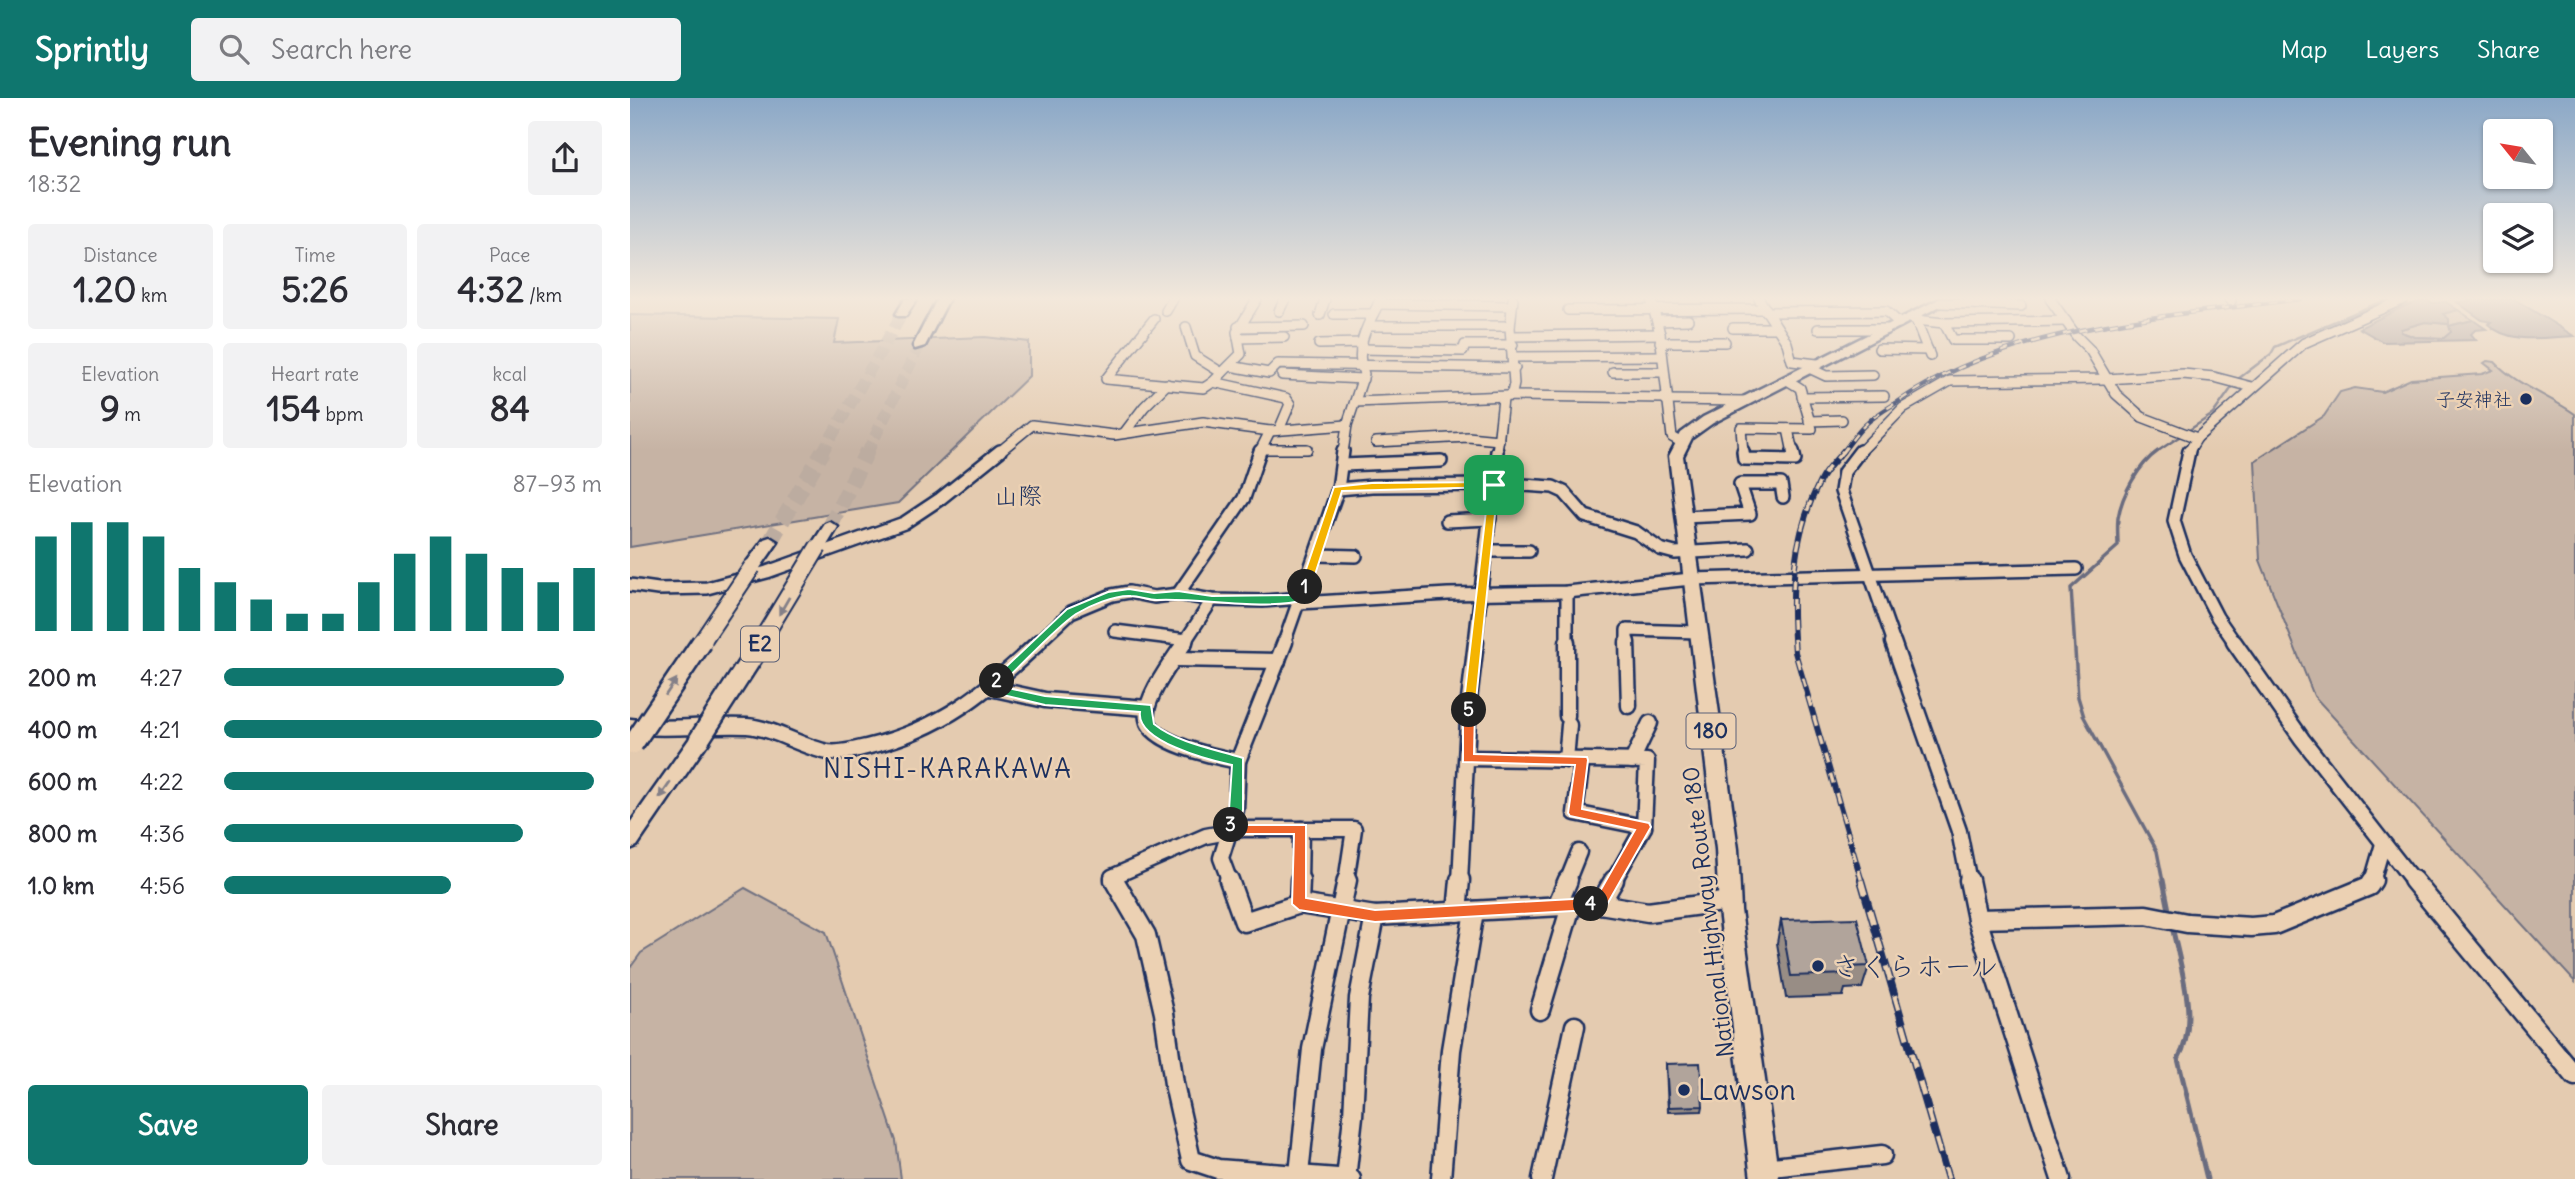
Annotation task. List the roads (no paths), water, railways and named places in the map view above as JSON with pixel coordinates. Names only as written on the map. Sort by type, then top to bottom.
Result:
[{"type":"highway","points":[[1681,442],[1699,425],[1847,349]]},
{"type":"highway","name":"National Highway Route 180","points":[[1681,442],[1676,456],[1727,849],[1730,901],[1764,1174]]},
{"type":"highway","name":"E2","points":[[630,839],[699,740],[830,527]]},
{"type":"highway","name":"E2","points":[[631,739],[770,542]]},
{"type":"street","points":[[1130,349],[1106,379],[1204,388],[1241,354],[1242,349]]},
{"type":"street","points":[[1193,349],[1195,356],[1226,369],[1269,373],[1278,364],[1360,367],[1661,356]]},
{"type":"street","points":[[1361,349],[1360,367],[1364,374],[1347,425],[1338,489],[1301,600],[1238,761],[1236,810],[1221,858],[1244,922],[1299,904],[1341,908],[1375,916],[1600,904],[1648,912],[1730,901]]},
{"type":"street","points":[[1431,349],[1464,349]]},
{"type":"street","points":[[1441,1179],[1466,911],[1469,700],[1503,399],[1513,393],[1514,349]]},
{"type":"street","points":[[1661,349],[1672,437],[1681,442]]},
{"type":"street","points":[[1789,349],[1792,360],[1813,366],[1826,376],[1874,375]]},
{"type":"street","points":[[1893,349],[1929,353]]},
{"type":"street","points":[[1927,349],[1929,353]]},
{"type":"street","points":[[2089,349],[2116,394],[2142,417],[2197,438]]},
{"type":"street","points":[[2294,349],[2197,438],[2186,455],[2174,521],[2185,555],[2236,647],[2302,740],[2383,844],[2575,1076]]},
{"type":"street","points":[[1447,359],[1515,362]]},
{"type":"street","points":[[1613,372],[1663,372]]},
{"type":"street","points":[[2061,1179],[1978,919],[1959,831],[1844,500],[1841,482],[1856,454],[1903,408],[1944,383],[1957,380],[2107,379],[2196,374],[2252,387]]},
{"type":"street","points":[[1282,375],[1363,379]]},
{"type":"street","points":[[1787,380],[1800,388],[1812,429],[1741,428],[1744,460],[1795,460],[1788,429]]},
{"type":"street","points":[[1178,594],[1244,498],[1261,449],[1290,404],[1286,398],[1213,382]]},
{"type":"street","points":[[1125,432],[1144,407],[1167,384]]},
{"type":"street","points":[[1355,401],[1508,396],[1745,401]]},
{"type":"street","points":[[1802,397],[1884,396]]},
{"type":"street","points":[[1809,421],[1842,420]]},
{"type":"street","points":[[630,585],[658,589],[707,588],[767,572],[904,523],[940,499],[1032,425],[1100,434],[1203,422],[1275,430],[1347,425]]},
{"type":"street","points":[[1376,442],[1468,437],[1499,440]]},
{"type":"street","points":[[1261,449],[1307,449]]},
{"type":"street","points":[[1343,464],[1441,461]]},
{"type":"street","points":[[1338,489],[1494,484],[1553,486],[1564,492],[1585,516],[1636,532],[1660,549],[1675,553],[1748,549]]},
{"type":"street","points":[[1683,517],[1749,514],[1740,484],[1781,484],[1783,497]]},
{"type":"street","points":[[1447,521],[1490,519]]},
{"type":"street","points":[[1487,551],[1529,551]]},
{"type":"street","points":[[1316,555],[1356,556]]},
{"type":"street","points":[[631,739],[659,730],[749,726],[829,752],[847,751],[911,734],[963,707],[990,688],[1048,631],[1084,605],[1121,593],[1154,597],[1178,594],[1212,600],[1264,601],[1567,592],[1691,579],[2076,569]]},
{"type":"street","points":[[1567,592],[1568,720],[1574,760],[1574,813],[1644,827]]},
{"type":"street","points":[[1212,600],[1147,708],[1146,717],[1149,726],[1159,735],[1211,755],[1238,761]]},
{"type":"street","points":[[1629,706],[1627,630],[1698,632]]},
{"type":"street","points":[[1115,631],[1187,640]]},
{"type":"street","points":[[1175,659],[1278,661]]},
{"type":"street","points":[[990,688],[1045,701],[1147,708]]},
{"type":"street","points":[[1632,761],[1650,723]]},
{"type":"street","points":[[1467,758],[1647,761],[1644,827],[1600,904]]},
{"type":"street","points":[[1299,1174],[1312,1049],[1354,829],[1243,829],[1194,840],[1112,877],[1146,935],[1164,1013],[1174,1084],[1191,1160],[1218,1169],[1348,1179],[1359,998],[1375,916]]},
{"type":"street","points":[[1299,904],[1301,829]]},
{"type":"street","points":[[1978,919],[2157,916],[2228,928],[2274,925],[2369,886],[2374,879],[2383,844]]},
{"type":"street","points":[[1540,1010],[1579,852]]},
{"type":"street","points":[[1542,1179],[1575,1026]]},
{"type":"street","points":[[1764,1174],[1882,1155]]},
{"type":"waterway","points":[[2155,453],[2213,414],[2238,379],[2274,349]]},
{"type":"waterway","points":[[2158,451],[2132,480],[2123,499],[2118,518],[2118,546],[2071,588],[2078,697],[2084,717],[2157,851],[2163,882]]},
{"type":"waterway","points":[[2163,880],[2170,915]]},
{"type":"waterway","points":[[2172,926],[2188,1011],[2184,1044],[2178,1059],[2207,1179]]},
{"type":"tunnel","points":[[822,453],[882,349]]},
{"type":"tunnel","points":[[867,453],[917,349]]},
{"type":"tunnel","points":[[770,542],[823,451]]},
{"type":"tunnel","points":[[830,527],[867,451]]},
{"type":"railway","points":[[1842,453],[1863,427],[1880,413],[1941,377],[2009,349]]},
{"type":"railway","points":[[1843,451],[1822,477],[1798,544],[1793,586],[1793,629],[1795,652],[1862,882]]},
{"type":"railway","points":[[1861,880],[1948,1179]]},
{"type":"place","name":"子安神社","points":[[2526,399]]},
{"type":"place","name":"さくらホール","points":[[1818,966]]},
{"type":"place","name":"Lawson","points":[[1684,1090]]},
{"type":"district","name":"山際","points":[[1018,496]]},
{"type":"district","name":"NISHI-KARAKAWA","points":[[948,769]]}]
